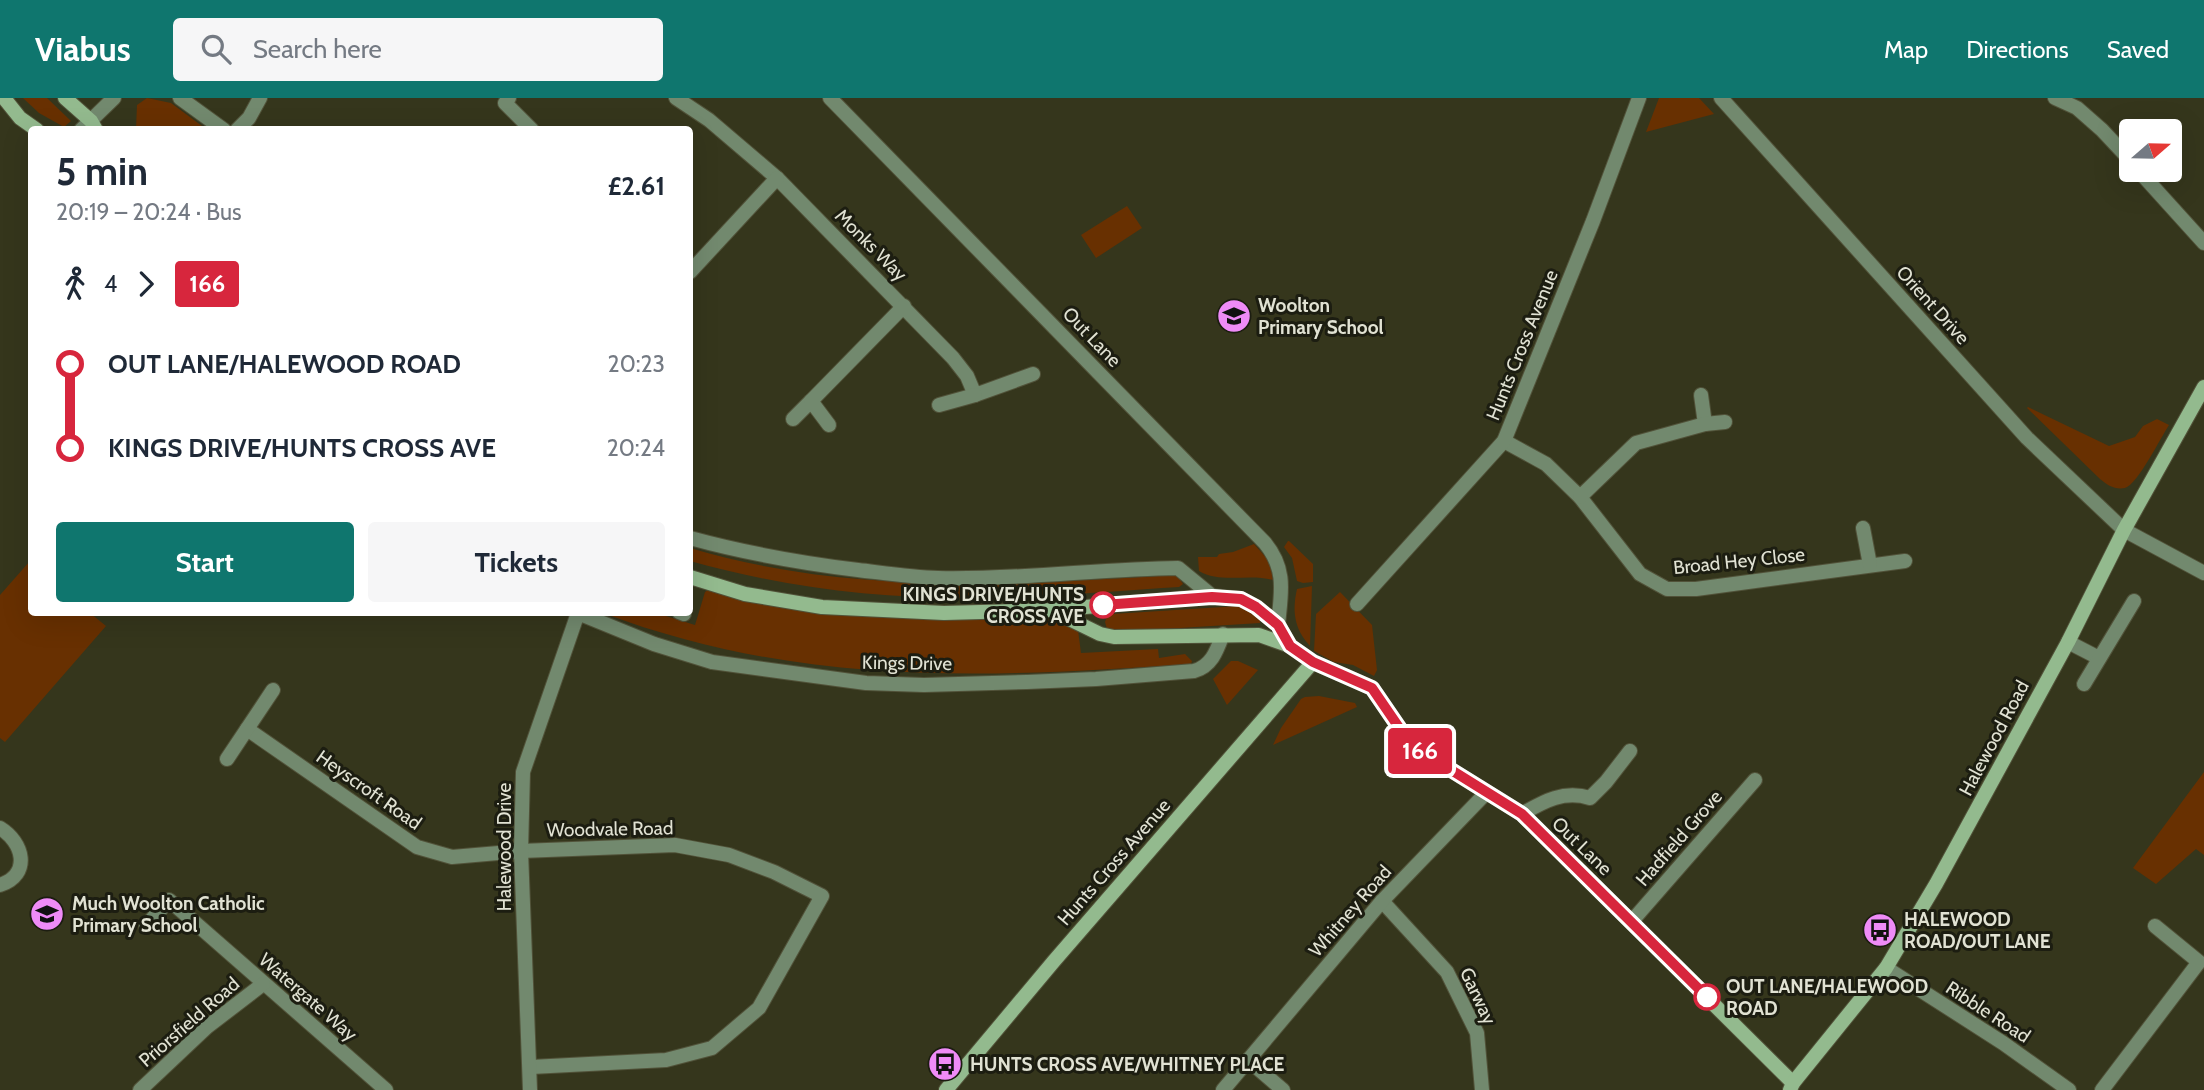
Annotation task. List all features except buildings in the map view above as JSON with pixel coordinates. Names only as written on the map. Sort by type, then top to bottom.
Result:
[{"type":"street","points":[[4,98],[20,118],[31,126]]},
{"type":"street","points":[[65,98],[88,126]]},
{"type":"street","points":[[90,126],[114,98]]},
{"type":"street","points":[[180,98],[218,126]]},
{"type":"street","points":[[241,126],[260,98]]},
{"type":"street","name":"Monks Way","points":[[676,98],[709,120],[777,178],[953,358],[967,376],[975,395]]},
{"type":"street","name":"Out Lane","points":[[830,98],[1265,543],[1277,561],[1281,574],[1278,625]]},
{"type":"street","name":"Hunts Cross Avenue","points":[[1357,604],[1504,441],[1593,221],[1639,98]]},
{"type":"street","name":"Orient Drive","points":[[1721,98],[2026,438],[2124,530],[2204,573]]},
{"type":"street","points":[[2055,98],[2077,108],[2119,148]]},
{"type":"street","points":[[504,100],[528,126]]},
{"type":"street","points":[[693,269],[777,178]]},
{"type":"street","points":[[2149,182],[2204,243]]},
{"type":"street","points":[[793,419],[904,306]]},
{"type":"street","points":[[939,405],[1033,374]]},
{"type":"street","name":"Halewood Road","points":[[1792,1087],[1886,968],[1936,884],[2068,642],[2124,530],[2204,387]]},
{"type":"street","points":[[1701,395],[1705,424]]},
{"type":"street","points":[[811,401],[829,425]]},
{"type":"street","points":[[1580,497],[1636,443],[1705,424],[1725,422]]},
{"type":"street","name":"Broad Hey Close","points":[[1504,441],[1546,464],[1580,497],[1640,574],[1667,589],[1696,589],[1905,561]]},
{"type":"street","points":[[1863,528],[1870,565]]},
{"type":"street","points":[[693,539],[747,553],[803,563],[938,578],[1178,568],[1212,597]]},
{"type":"street","points":[[693,582],[822,607],[944,613],[1051,610],[1212,597],[1241,599],[1278,625],[1290,646]]},
{"type":"street","points":[[2084,684],[2134,601]]},
{"type":"street","points":[[1051,610],[1100,634],[1114,637],[1259,635],[1290,646]]},
{"type":"street","name":"Halewood Drive","points":[[530,1090],[521,851],[523,772],[577,616]]},
{"type":"street","name":"Kings Drive","points":[[585,616],[653,644],[712,662],[866,683],[924,685],[1027,682],[1194,671],[1207,665],[1218,650],[1223,634]]},
{"type":"street","points":[[2068,642],[2099,658]]},
{"type":"street","name":"Out Lane","points":[[1290,646],[1313,662],[1372,688],[1411,745],[1522,814],[1632,921],[1792,1087]]},
{"type":"street","name":"Hunts Cross Avenue","points":[[946,1090],[1313,662]]},
{"type":"street","points":[[226,759],[273,690]]},
{"type":"street","name":"Heyscroft Road","points":[[247,729],[417,847],[452,857],[521,851]]},
{"type":"street","points":[[1522,814],[1552,798],[1575,794],[1590,799],[1630,751]]},
{"type":"street","name":"Hadfield Grove","points":[[1632,921],[1755,780]]},
{"type":"street","name":"Whitney Road","points":[[1223,1090],[1382,901],[1486,793]]},
{"type":"street","points":[[0,827],[16,841],[21,859],[19,869],[13,877],[0,885]]},
{"type":"street","name":"Woodvale Road","points":[[521,851],[675,845],[729,855],[774,872],[822,896],[759,1008],[712,1048],[666,1060],[531,1067]]},
{"type":"street","name":"Watergate Way","points":[[145,926],[169,900],[386,1090]]},
{"type":"street","name":"Garway","points":[[1382,901],[1447,972],[1477,1033],[1482,1090]]},
{"type":"street","points":[[2102,1090],[2199,962],[2155,926]]},
{"type":"street","name":"Ribble Road","points":[[1886,968],[2069,1090]]},
{"type":"street","name":"Priorsfield Road","points":[[140,1090],[208,1027],[262,984]]},
{"type":"street","points":[[1248,1060],[1283,1090]]},
{"type":"shaded area","points":[[23,98],[47,98],[71,121],[62,126],[39,113]]},
{"type":"shaded area","points":[[147,98],[171,103],[202,126],[136,126],[137,105]]},
{"type":"shaded area","points":[[1659,98],[1699,98],[1714,114],[1646,132]]},
{"type":"shaded area","points":[[1127,206],[1142,228],[1096,258],[1081,235]]},
{"type":"shaded area","points":[[2028,407],[2109,446],[2135,437],[2143,426],[2157,419],[2169,425],[2136,478],[2125,488],[2118,488],[2100,479]]},
{"type":"shaded area","points":[[1288,541],[1313,564],[1313,582],[1297,581],[1292,558],[1284,547]]},
{"type":"shaded area","points":[[1254,544],[1270,562],[1273,580],[1216,577],[1199,571],[1198,557],[1217,557],[1219,554]]},
{"type":"shaded area","points":[[693,549],[749,563],[869,580],[990,583],[1177,575],[1183,584],[1179,587],[1026,597],[940,598],[832,590],[693,562]]},
{"type":"shaded area","points":[[28,563],[28,616],[94,616],[106,626],[5,742],[0,738],[0,595]]},
{"type":"shaded area","points":[[1312,586],[1310,646],[1298,626],[1295,605],[1297,589]]},
{"type":"shaded area","points":[[708,590],[901,617],[1052,619],[1068,622],[1078,630],[1081,653],[1158,649],[1159,658],[1185,654],[1192,661],[1191,664],[1040,672],[894,672],[749,654],[676,637],[612,616],[666,616],[695,625],[705,592]]},
{"type":"shaded area","points":[[1340,592],[1372,625],[1377,670],[1374,676],[1353,665],[1334,662],[1314,651],[1316,614]]},
{"type":"shaded area","points":[[1243,606],[1260,619],[1260,623],[1116,632],[1107,629],[1105,622],[1112,614]]},
{"type":"shaded area","points":[[1231,661],[1238,661],[1258,670],[1227,705],[1213,679]]},
{"type":"shaded area","points":[[1319,696],[1355,703],[1357,707],[1273,745],[1301,699]]},
{"type":"shaded area","points":[[2204,772],[2204,855],[2196,849],[2156,884],[2133,868]]},
{"type":"bus line","name":"166","points":[[1103,605],[1212,597],[1241,599],[1256,607],[1278,625],[1290,646],[1313,662],[1372,688],[1411,745],[1522,814],[1707,997]]},
{"type":"place","name":"Woolton Primary School","points":[[1234,316]]},
{"type":"place","name":"KINGS DRIVE/HUNTS CROSS AVE","points":[[1103,605]]},
{"type":"place","name":"Much Woolton Catholic Primary School","points":[[47,914]]},
{"type":"place","name":"HALEWOOD ROAD/OUT LANE","points":[[1880,930]]},
{"type":"place","name":"OUT LANE/HALEWOOD ROAD","points":[[1707,997]]},
{"type":"place","name":"HUNTS CROSS AVE/WHITNEY PLACE","points":[[945,1064]]}]
